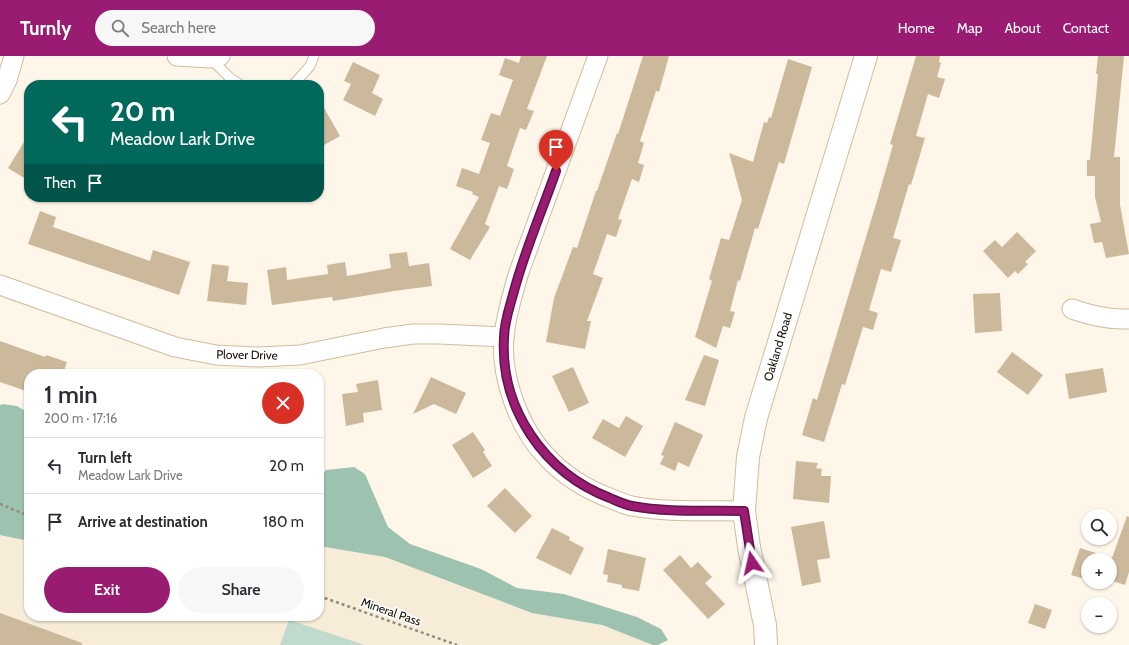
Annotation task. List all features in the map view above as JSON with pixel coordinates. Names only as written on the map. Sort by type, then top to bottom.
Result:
[{"type":"street","points":[[0,94],[7,80],[14,56]]},
{"type":"street","points":[[178,56],[215,57]]},
{"type":"street","points":[[598,56],[519,272],[509,306],[504,337],[506,371],[515,406],[529,432],[546,456],[570,477],[598,494],[631,506],[664,510],[744,511]]},
{"type":"street","name":"Oakland Road","points":[[766,645],[765,625],[749,547],[744,511],[748,457],[756,418],[866,56]]},
{"type":"street","name":"Plover Drive","points":[[0,285],[175,347],[216,355],[258,357],[300,355],[384,338],[413,334],[504,337]]},
{"type":"street","points":[[1072,309],[1097,317],[1117,320],[1129,319]]},
{"type":"lane","points":[[297,80],[310,66],[314,56]]},
{"type":"lane","points":[[215,57],[229,77],[233,80]]},
{"type":"path","points":[[0,504],[24,514]]},
{"type":"path","name":"Mineral Pass","points":[[324,598],[457,645]]},
{"type":"shaded area","points":[[0,413],[24,421],[24,621],[324,621],[324,528],[656,645],[0,645]]},
{"type":"green space","points":[[0,405],[17,406],[24,410],[24,540],[0,535]]},
{"type":"green space","points":[[354,467],[365,474],[388,527],[410,544],[481,569],[517,588],[564,594],[637,617],[661,629],[668,640],[658,645],[653,645],[602,625],[532,613],[385,557],[324,547],[324,472],[326,470]]},
{"type":"green space","points":[[289,621],[292,621],[364,645],[280,645]]},
{"type":"building","points":[[521,56],[547,56],[527,109],[534,111],[526,130],[520,128],[507,166],[514,169],[507,189],[499,186],[485,224],[490,227],[470,260],[450,249],[479,197],[472,194],[473,192],[456,186],[462,168],[479,174],[490,143],[481,140],[491,113],[500,116],[513,80],[499,75],[505,58],[519,63]]},
{"type":"building","points":[[643,56],[669,56],[659,92],[656,91],[640,141],[644,143],[638,163],[644,165],[639,182],[632,179],[618,219],[622,220],[616,237],[607,234],[593,274],[603,278],[587,321],[591,321],[585,349],[546,342],[554,298],[573,247],[577,248],[617,133],[618,134]]},
{"type":"building","points":[[916,56],[940,56],[939,62],[941,63],[937,77],[945,79],[939,98],[928,94],[916,136],[925,138],[911,185],[909,184],[893,238],[901,240],[891,272],[881,269],[869,310],[878,313],[873,330],[863,327],[845,385],[842,384],[824,442],[802,435],[813,398],[817,400],[876,204],[893,145],[890,144]]},
{"type":"building","points":[[1098,56],[1124,56],[1114,157],[1120,157],[1120,205],[1129,254],[1106,258],[1102,242],[1094,243],[1090,224],[1101,222],[1095,197],[1095,176],[1087,176],[1087,160],[1090,160],[1098,74],[1096,74]]},
{"type":"building","points":[[788,59],[812,67],[784,164],[779,162],[758,229],[755,228],[740,281],[738,280],[730,311],[735,312],[730,328],[723,326],[716,348],[695,337],[712,281],[709,279],[721,238],[729,240],[742,200],[729,153],[753,162],[764,122],[767,123],[769,117],[771,118]]},
{"type":"building","points":[[353,62],[380,75],[372,93],[383,99],[375,116],[343,100],[351,84],[344,81]]},
{"type":"building","points":[[324,108],[340,136],[324,145]]},
{"type":"building","points":[[24,142],[24,178],[8,168]]},
{"type":"building","points":[[40,211],[56,217],[53,227],[150,261],[153,250],[190,262],[179,295],[28,244]]},
{"type":"building","points":[[1017,232],[1036,251],[1025,262],[1028,264],[1018,274],[1015,271],[1008,278],[983,251],[995,240],[1002,247]]},
{"type":"building","points":[[407,252],[409,266],[429,263],[432,286],[333,301],[332,297],[272,305],[267,270],[286,267],[287,280],[328,274],[327,265],[345,262],[347,276],[391,268],[389,254]]},
{"type":"building","points":[[212,264],[229,266],[227,281],[248,283],[246,305],[207,301]]},
{"type":"building","points":[[1000,293],[1002,331],[975,333],[973,294]]},
{"type":"building","points":[[0,341],[45,357],[46,355],[67,362],[65,369],[24,369],[24,390],[0,382]]},
{"type":"building","points":[[1012,352],[1043,375],[1028,395],[997,372]]},
{"type":"building","points":[[704,355],[719,360],[705,406],[685,400]]},
{"type":"building","points":[[573,367],[589,403],[569,412],[552,376]]},
{"type":"building","points":[[1103,368],[1107,392],[1069,399],[1065,374]]},
{"type":"building","points":[[431,377],[466,393],[456,414],[434,404],[413,414]]},
{"type":"building","points":[[378,380],[382,410],[363,413],[364,422],[346,426],[342,394],[358,392],[356,384]]},
{"type":"building","points":[[626,416],[643,426],[625,457],[592,438],[603,419],[619,428]]},
{"type":"building","points":[[675,422],[703,435],[689,467],[678,462],[675,471],[660,464],[664,456],[661,455]]},
{"type":"building","points":[[473,432],[485,450],[483,452],[492,466],[473,478],[452,445]]},
{"type":"building","points":[[796,461],[818,463],[816,468],[822,469],[821,476],[831,476],[829,503],[793,499]]},
{"type":"building","points":[[505,488],[532,516],[515,533],[487,506]]},
{"type":"building","points":[[1127,516],[1129,517],[1129,572],[1125,585],[1117,582],[1117,553],[1114,553]]},
{"type":"building","points":[[824,521],[830,558],[817,560],[821,582],[802,586],[791,527]]},
{"type":"building","points":[[552,528],[570,537],[569,540],[584,548],[571,575],[536,558]]},
{"type":"building","points":[[1080,548],[1096,553],[1081,553],[1081,578],[1071,575]]},
{"type":"building","points":[[608,549],[646,558],[639,591],[622,588],[622,585],[607,582],[608,575],[603,574]]},
{"type":"building","points":[[680,555],[691,568],[698,562],[712,577],[705,583],[725,604],[708,619],[663,570]]},
{"type":"building","points":[[1035,604],[1052,610],[1045,629],[1028,623]]},
{"type":"building","points":[[0,613],[82,643],[82,645],[0,645]]},
{"type":"route","points":[[556,171],[519,272],[509,306],[504,337],[506,371],[515,406],[529,432],[546,456],[570,477],[598,494],[631,506],[664,510],[744,511],[752,563]]}]
